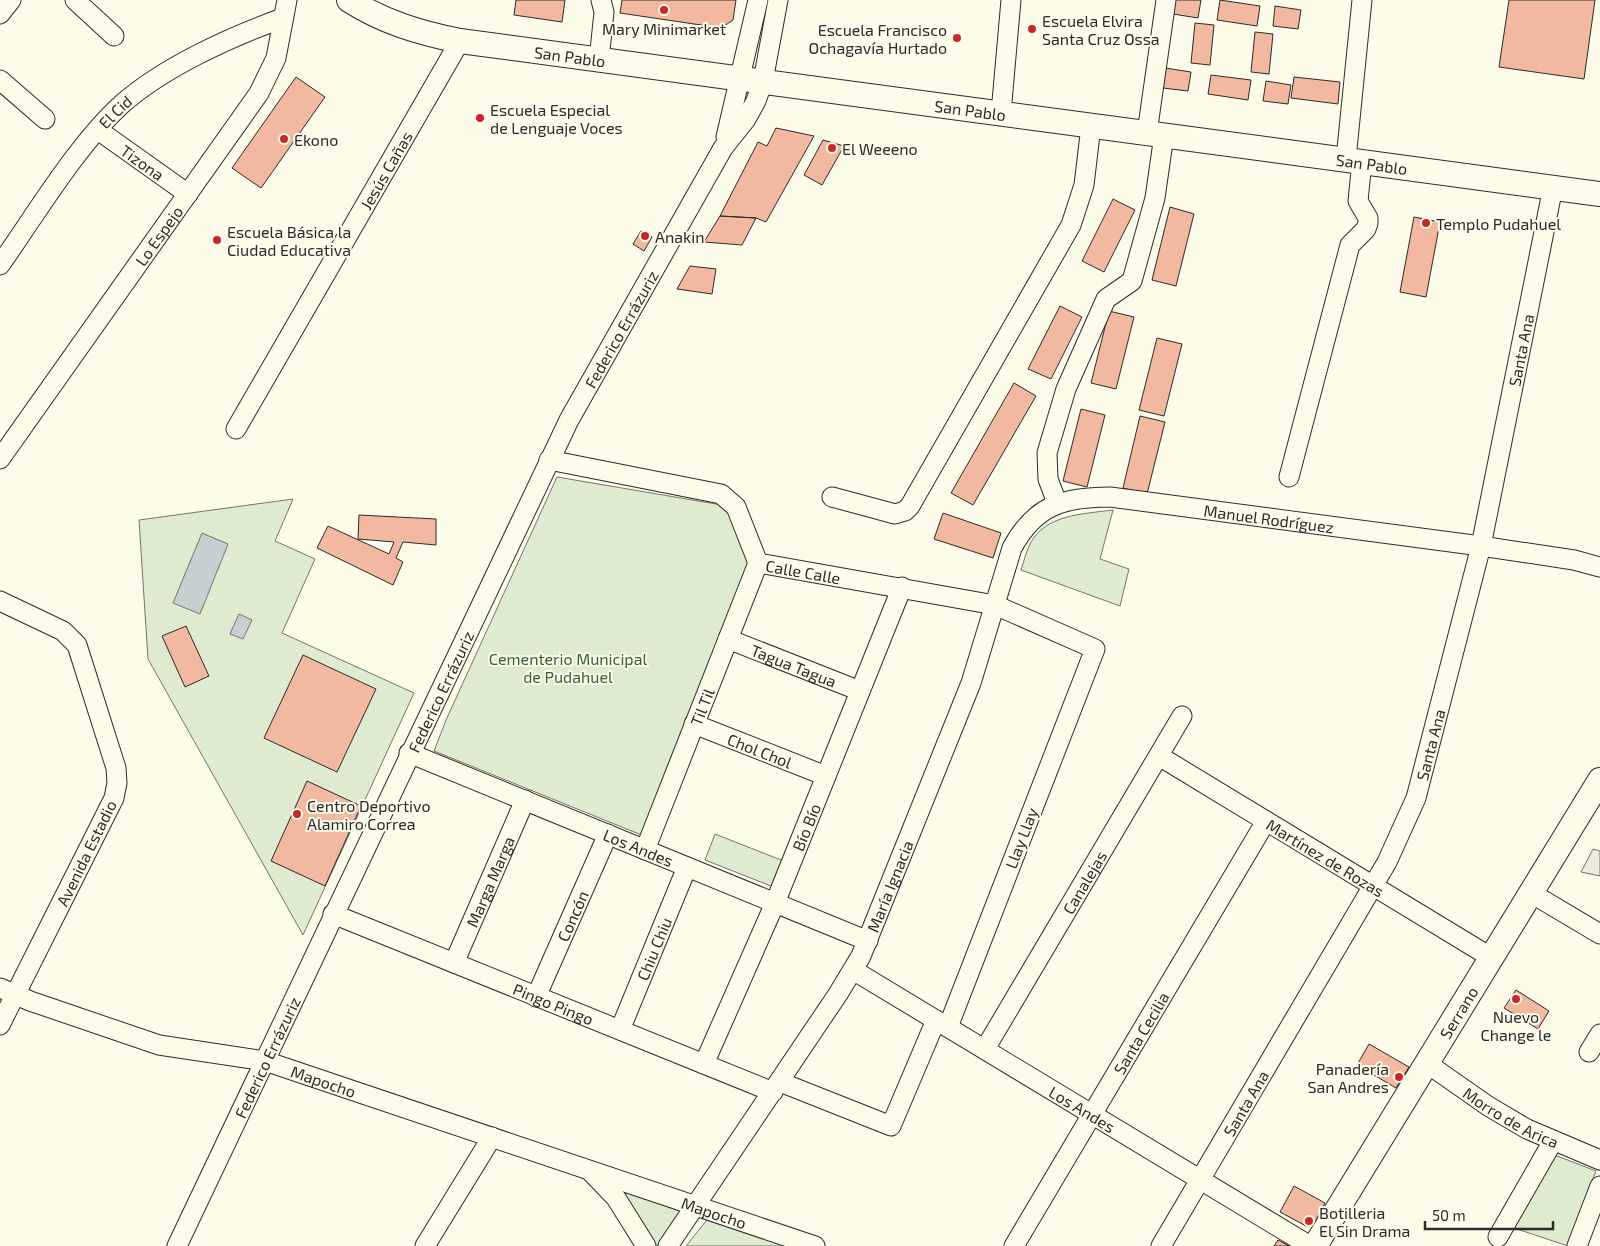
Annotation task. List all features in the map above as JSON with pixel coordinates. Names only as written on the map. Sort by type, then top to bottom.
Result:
[{"type":"main road","name":"San Pablo","points":[[349,0],[370,13],[398,25],[460,41],[1600,194]]},
{"type":"main road","name":"Serrano","points":[[1315,1246],[1600,780]]},
{"type":"street","points":[[0,14],[11,0]]},
{"type":"street","points":[[75,0],[114,36]]},
{"type":"street","points":[[599,60],[604,12],[601,0]]},
{"type":"street","name":"Federico Errázuriz","points":[[177,1246],[549,460],[593,374],[723,148],[751,112],[758,0]]},
{"type":"street","name":"Federico Errázuriz","points":[[752,80],[778,0]]},
{"type":"street","points":[[1001,113],[1011,0]]},
{"type":"street","points":[[1057,504],[1048,479],[1047,453],[1066,389],[1106,299],[1132,280],[1155,198],[1156,134],[1166,0]]},
{"type":"street","points":[[1289,477],[1350,245],[1366,228],[1368,223],[1368,218],[1358,201],[1354,160],[1362,0]]},
{"type":"street","name":"El Cid","points":[[0,265],[98,130],[128,100],[164,75],[285,9]]},
{"type":"street","name":"Lo Espejo","points":[[3,448],[188,194],[266,82],[276,58],[285,9]]},
{"type":"street","name":"Jesús Cañas","points":[[236,429],[460,41]]},
{"type":"street","points":[[0,80],[45,119]]},
{"type":"street","points":[[832,497],[895,514],[905,511],[910,506],[1071,224],[1084,185],[1091,126]]},
{"type":"street","name":"Tizona","points":[[98,130],[188,194]]},
{"type":"street","name":"Santa Ana","points":[[1161,1246],[1373,886],[1398,842],[1416,798],[1481,546],[1553,187]]},
{"type":"street","name":"Calle Calle","points":[[549,460],[721,494],[736,507],[758,563],[995,605],[1095,648]]},
{"type":"street","name":"Manuel Rodríguez","points":[[1057,504],[1074,499],[1110,497],[1481,546],[1574,560],[1600,567]]},
{"type":"street","name":"María Ignacia","points":[[668,1246],[697,1206],[853,970],[868,941],[970,683],[1009,557],[1017,538],[1032,520],[1057,504]]},
{"type":"street","name":"Til Til","points":[[645,850],[758,563]]},
{"type":"street","name":"Bío Bío","points":[[704,1064],[775,903],[902,587]]},
{"type":"street","name":"Avenida Estadio","points":[[0,600],[63,631],[74,640],[117,776],[114,798],[8,992],[0,1025]]},
{"type":"street","name":"Tagua Tagua","points":[[728,639],[860,691]]},
{"type":"street","name":"Llay Llay","points":[[891,1126],[942,1023],[1095,648]]},
{"type":"street","name":"Canalejas","points":[[986,1049],[1182,716]]},
{"type":"street","name":"Chol Chol","points":[[694,724],[826,776]]},
{"type":"street","name":"Los Andes","points":[[409,753],[868,941]]},
{"type":"street","name":"Martínez de Rozas","points":[[1159,756],[1492,958]]},
{"type":"street","name":"Marga Marga","points":[[454,963],[525,800]]},
{"type":"street","name":"Santa Cecilia","points":[[1014,1246],[1266,821]]},
{"type":"street","name":"Concón","points":[[536,997],[608,834]]},
{"type":"street","name":"Chiu Chiu","points":[[620,1030],[687,866]]},
{"type":"street","points":[[1531,893],[1600,934]]},
{"type":"street","name":"Pingo Pingo","points":[[333,914],[704,1064],[891,1126]]},
{"type":"street","name":"Los Andes","points":[[853,970],[1201,1178],[1310,1246]]},
{"type":"street","name":"Mapocho","points":[[8,992],[159,1045],[264,1061],[815,1246]]},
{"type":"street","points":[[1589,1052],[1600,1034]]},
{"type":"street","name":"Morro de Arica","points":[[1428,1064],[1488,1106],[1553,1141],[1600,1160]]},
{"type":"street","points":[[425,1246],[492,1137]]},
{"type":"street","points":[[1498,1237],[1553,1141]]},
{"type":"street","name":"Mapocho","points":[[586,1168],[616,1198],[646,1246]]},
{"type":"street","points":[[1577,1246],[1600,1186]]},
{"type":"green space","name":"Cementerio Municipal de Pudahuel","points":[[557,477],[728,506],[753,558],[644,836],[434,751],[446,720]]},
{"type":"green space","name":"Centro Deportivo Alamiro Correa","points":[[293,499],[275,541],[315,559],[282,633],[414,693],[303,935],[148,659],[139,520]]},
{"type":"green space","points":[[1113,510],[1100,559],[1129,569],[1120,606],[1021,570],[1030,544],[1045,527],[1066,517]]},
{"type":"green space","points":[[715,834],[786,862],[776,888],[705,860]]},
{"type":"green space","points":[[1552,1154],[1596,1171],[1568,1246],[1511,1227]]},
{"type":"green space","points":[[618,1188],[681,1210],[657,1246],[654,1246]]},
{"type":"green space","points":[[710,1216],[767,1235],[784,1246],[686,1246]]},
{"type":"shaded area","points":[[202,533],[228,544],[200,614],[173,603]]},
{"type":"shaded area","points":[[239,614],[252,620],[243,639],[230,634]]},
{"type":"shaded area","points":[[1593,849],[1600,851],[1600,876],[1581,872]]},
{"type":"building","points":[[516,0],[565,0],[562,22],[514,15]]},
{"type":"building","points":[[622,0],[736,0],[733,20],[721,28],[620,13]]},
{"type":"building","points":[[1175,0],[1201,0],[1198,18],[1173,14]]},
{"type":"building","points":[[1220,0],[1260,6],[1257,26],[1217,20]]},
{"type":"building","points":[[1509,0],[1595,0],[1584,79],[1499,67]]},
{"type":"building","points":[[1275,6],[1301,10],[1298,29],[1273,26]]},
{"type":"building","points":[[1195,23],[1214,25],[1210,65],[1191,63]]},
{"type":"building","points":[[1255,32],[1273,34],[1269,74],[1251,72]]},
{"type":"building","points":[[1165,68],[1191,72],[1188,91],[1163,88]]},
{"type":"building","points":[[1211,75],[1251,80],[1248,100],[1208,94]]},
{"type":"building","points":[[296,77],[325,97],[261,188],[232,168]]},
{"type":"building","points":[[1294,77],[1340,82],[1338,104],[1291,98]]},
{"type":"building","points":[[1266,81],[1291,85],[1288,104],[1263,101]]},
{"type":"building","points":[[776,128],[814,136],[766,222],[756,218],[720,216],[758,142],[767,146]]},
{"type":"building","points":[[823,140],[844,146],[822,185],[804,175]]},
{"type":"building","points":[[1113,199],[1135,210],[1104,272],[1082,261]]},
{"type":"building","points":[[1170,207],[1194,214],[1176,286],[1152,280]]},
{"type":"building","points":[[720,216],[756,218],[742,245],[704,242]]},
{"type":"building","points":[[1414,217],[1440,222],[1426,297],[1400,292]]},
{"type":"building","points":[[641,231],[652,237],[644,251],[633,244]]},
{"type":"building","points":[[690,266],[716,269],[712,294],[677,289]]},
{"type":"building","points":[[1060,306],[1082,317],[1051,379],[1028,369]]},
{"type":"building","points":[[1109,311],[1134,317],[1116,389],[1091,383]]},
{"type":"building","points":[[1157,338],[1182,344],[1164,416],[1139,410]]},
{"type":"building","points":[[1014,383],[1036,396],[973,505],[951,493]]},
{"type":"building","points":[[1081,409],[1105,415],[1087,487],[1063,481]]},
{"type":"building","points":[[1140,416],[1165,422],[1147,494],[1123,488]]},
{"type":"building","points":[[943,513],[1001,533],[993,558],[934,539]]},
{"type":"building","points":[[359,515],[436,519],[436,545],[403,542],[396,558],[403,562],[393,585],[317,548],[328,526],[389,554],[394,542],[358,539]]},
{"type":"building","points":[[186,626],[209,676],[185,687],[162,636]]},
{"type":"building","points":[[303,655],[376,689],[337,772],[264,738]]},
{"type":"building","points":[[307,781],[361,806],[325,886],[271,861]]},
{"type":"building","points":[[1516,990],[1549,1011],[1538,1029],[1504,1008]]},
{"type":"building","points":[[1369,1044],[1409,1067],[1396,1088],[1357,1065]]},
{"type":"building","points":[[1294,1186],[1325,1203],[1314,1224],[1306,1226],[1280,1212]]},
{"type":"building","points":[[1278,1240],[1289,1246],[1274,1246]]},
{"type":"place","name":"Mary Minimarket","points":[[664,10]]},
{"type":"place","name":"Escuela Elvira Santa Cruz Ossa","points":[[1032,29]]},
{"type":"place","name":"Escuela Francisco Ochagavía Hurtado","points":[[957,38]]},
{"type":"place","name":"Escuela Especial de Lenguaje Voces","points":[[480,118]]},
{"type":"place","name":"Ekono","points":[[284,139]]},
{"type":"place","name":"El Weeeno","points":[[832,148]]},
{"type":"place","name":"Templo Pudahuel","points":[[1426,223]]},
{"type":"place","name":"Anakin","points":[[645,236]]},
{"type":"place","name":"Escuela Básica la Ciudad Educativa","points":[[217,240]]},
{"type":"place","name":"Centro Deportivo Alamiro Correa","points":[[297,814]]},
{"type":"place","name":"Nuevo Change le","points":[[1516,999]]},
{"type":"place","name":"Panadería San Andres","points":[[1399,1077]]},
{"type":"place","name":"Botilleria El Sin Drama","points":[[1309,1221]]}]
